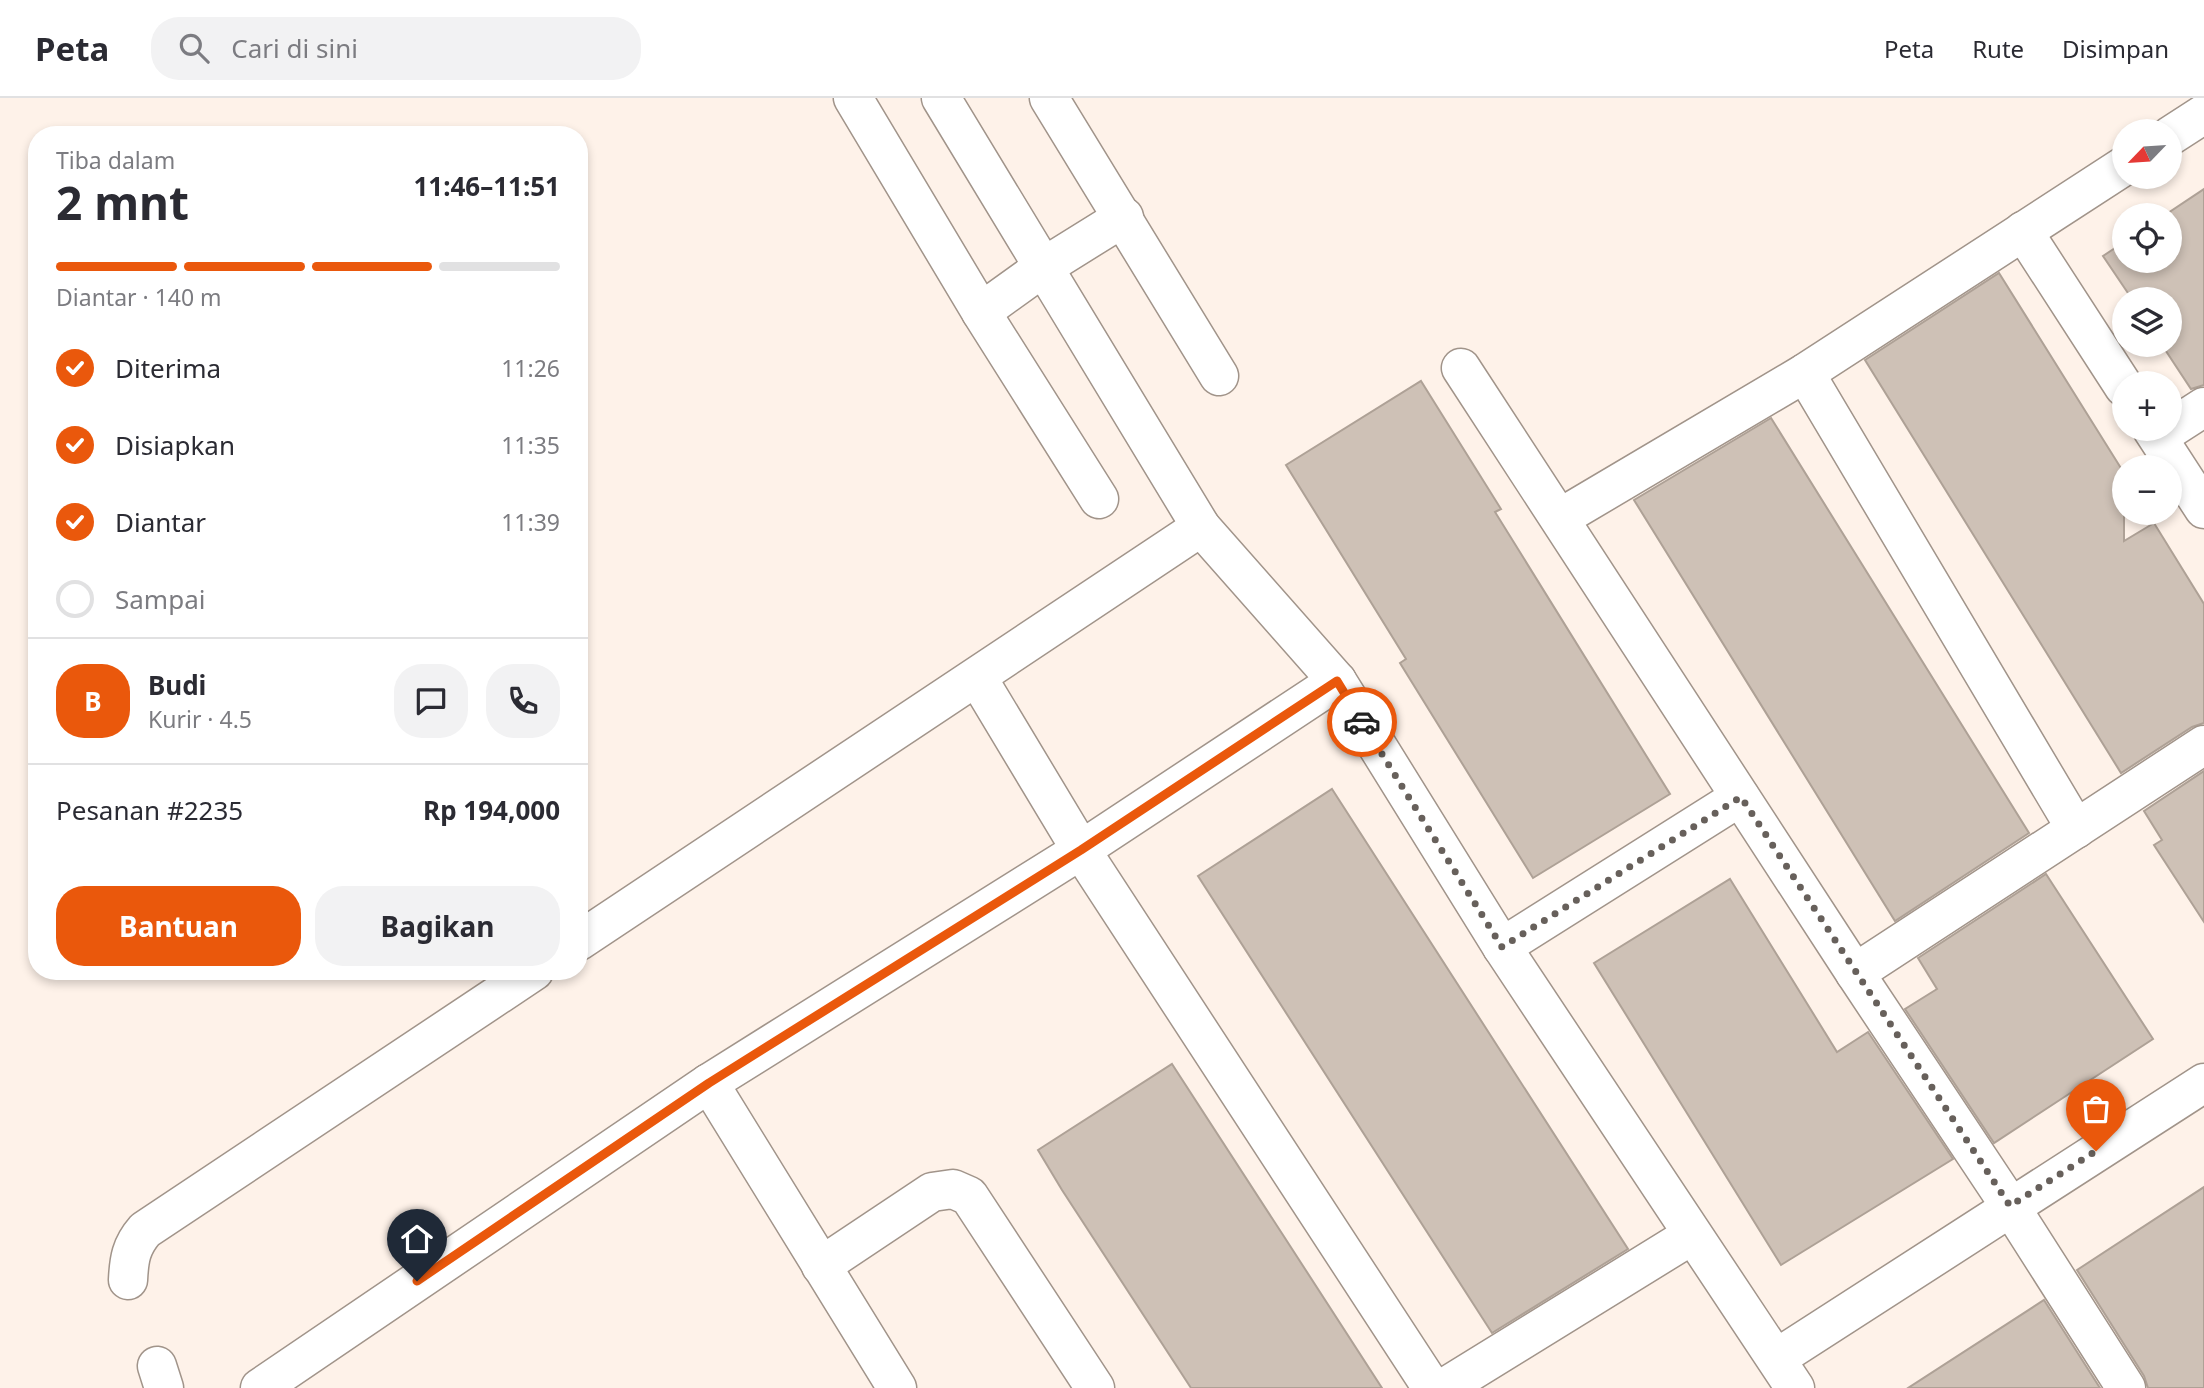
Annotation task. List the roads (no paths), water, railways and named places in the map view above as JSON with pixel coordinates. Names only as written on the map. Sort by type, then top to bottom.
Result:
[{"type":"street","points":[[853,98],[981,312],[1099,499]]},
{"type":"street","points":[[941,98],[1201,527],[1337,681],[1502,947],[1786,1373],[2010,1206],[2204,1083]]},
{"type":"street","points":[[1049,98],[1219,376]]},
{"type":"street","points":[[2182,128],[2204,114]]},
{"type":"street","points":[[1560,518],[1805,373],[2112,174]]},
{"type":"street","points":[[981,312],[1042,268],[1124,217]]},
{"type":"street","points":[[2023,231],[2114,371]]},
{"type":"street","points":[[1461,368],[2010,1206],[2126,1388]]},
{"type":"street","points":[[1805,373],[2076,829]]},
{"type":"street","points":[[2182,420],[2204,407]]},
{"type":"street","points":[[2167,441],[2204,509]]},
{"type":"street","points":[[588,935],[1201,527]]},
{"type":"street","points":[[977,677],[1081,850],[1432,1388]]},
{"type":"street","points":[[260,1388],[709,1083],[1081,850],[1337,681]]},
{"type":"street","points":[[1855,973],[2204,746]]},
{"type":"street","points":[[1502,947],[1741,797]]},
{"type":"street","points":[[128,1280],[129,1254],[145,1230],[520,980]]},
{"type":"street","points":[[709,1083],[897,1388]]},
{"type":"street","points":[[821,1266],[932,1192],[953,1189],[961,1192],[969,1196],[1095,1388]]},
{"type":"street","points":[[1444,1388],[1692,1235]]}]
